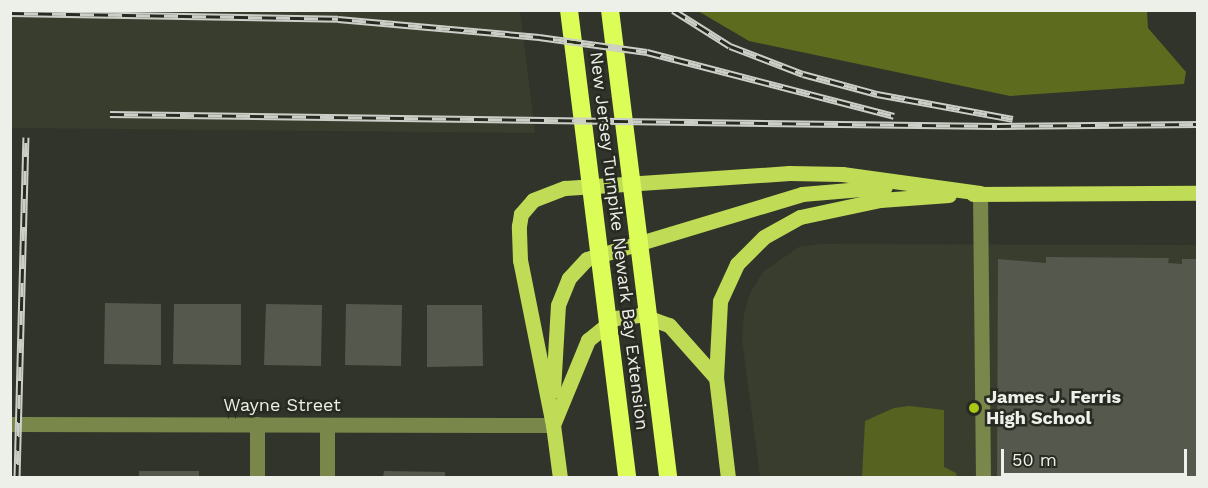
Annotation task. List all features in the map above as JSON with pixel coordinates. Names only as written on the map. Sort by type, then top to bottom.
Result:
[{"type":"highway","name":"New Jersey Turnpike Newark Bay Extension","points":[[569,10],[627,477]]},
{"type":"highway","name":"New Jersey Turnpike Newark Bay Extension","points":[[610,10],[668,477]]},
{"type":"main road","points":[[560,477],[554,425],[520,260],[521,214],[533,200],[565,188],[789,173],[842,174],[980,193]]},
{"type":"main road","points":[[554,425],[555,322],[563,290],[587,259],[802,194],[924,185]]},
{"type":"main road","points":[[728,477],[716,378],[720,301],[737,264],[764,237],[800,217],[848,204],[980,193],[1197,193]]},
{"type":"main road","points":[[554,425],[588,340],[615,318],[640,315],[669,325],[716,378]]},
{"type":"street","points":[[980,193],[983,477]]},
{"type":"street","name":"Wayne Street","points":[[10,424],[554,425]]},
{"type":"street","points":[[256,477],[257,424]]},
{"type":"street","points":[[327,425],[327,477]]},
{"type":"shaded area","points":[[11,11],[520,11],[535,133],[11,128]]},
{"type":"shaded area","name":"James J. Ferris High School","points":[[821,244],[1197,245],[1197,477],[760,477],[742,339],[744,314],[750,293],[763,272],[799,247]]},
{"type":"green space","points":[[1121,10],[1147,12],[1148,28],[1186,72],[1184,84],[1010,96],[749,41],[698,11]]},
{"type":"green space","points":[[909,406],[944,410],[944,467],[956,473],[957,477],[862,477],[865,421],[894,408]]},
{"type":"building","points":[[1046,257],[1169,258],[1168,263],[1182,264],[1182,259],[1198,259],[1198,478],[997,477],[998,259],[1046,263]]},
{"type":"building","points":[[105,303],[161,304],[161,365],[104,364]]},
{"type":"building","points":[[174,304],[241,304],[241,365],[173,364]]},
{"type":"building","points":[[266,304],[322,305],[321,366],[264,365]]},
{"type":"building","points":[[346,304],[402,305],[401,366],[345,365]]},
{"type":"building","points":[[427,305],[482,305],[483,366],[427,367]]},
{"type":"building","points":[[139,471],[199,471],[199,478],[139,478]]},
{"type":"building","points":[[384,471],[445,472],[445,478],[383,478]]},
{"type":"railway","points":[[673,10],[730,46],[803,74],[877,94],[1013,119]]},
{"type":"railway","points":[[10,13],[338,19],[539,37],[647,52],[894,116]]},
{"type":"railway","points":[[110,114],[997,126],[1198,124]]},
{"type":"railway","points":[[17,478],[26,137]]},
{"type":"place","name":"James J. Ferris High School","points":[[974,408]]}]
